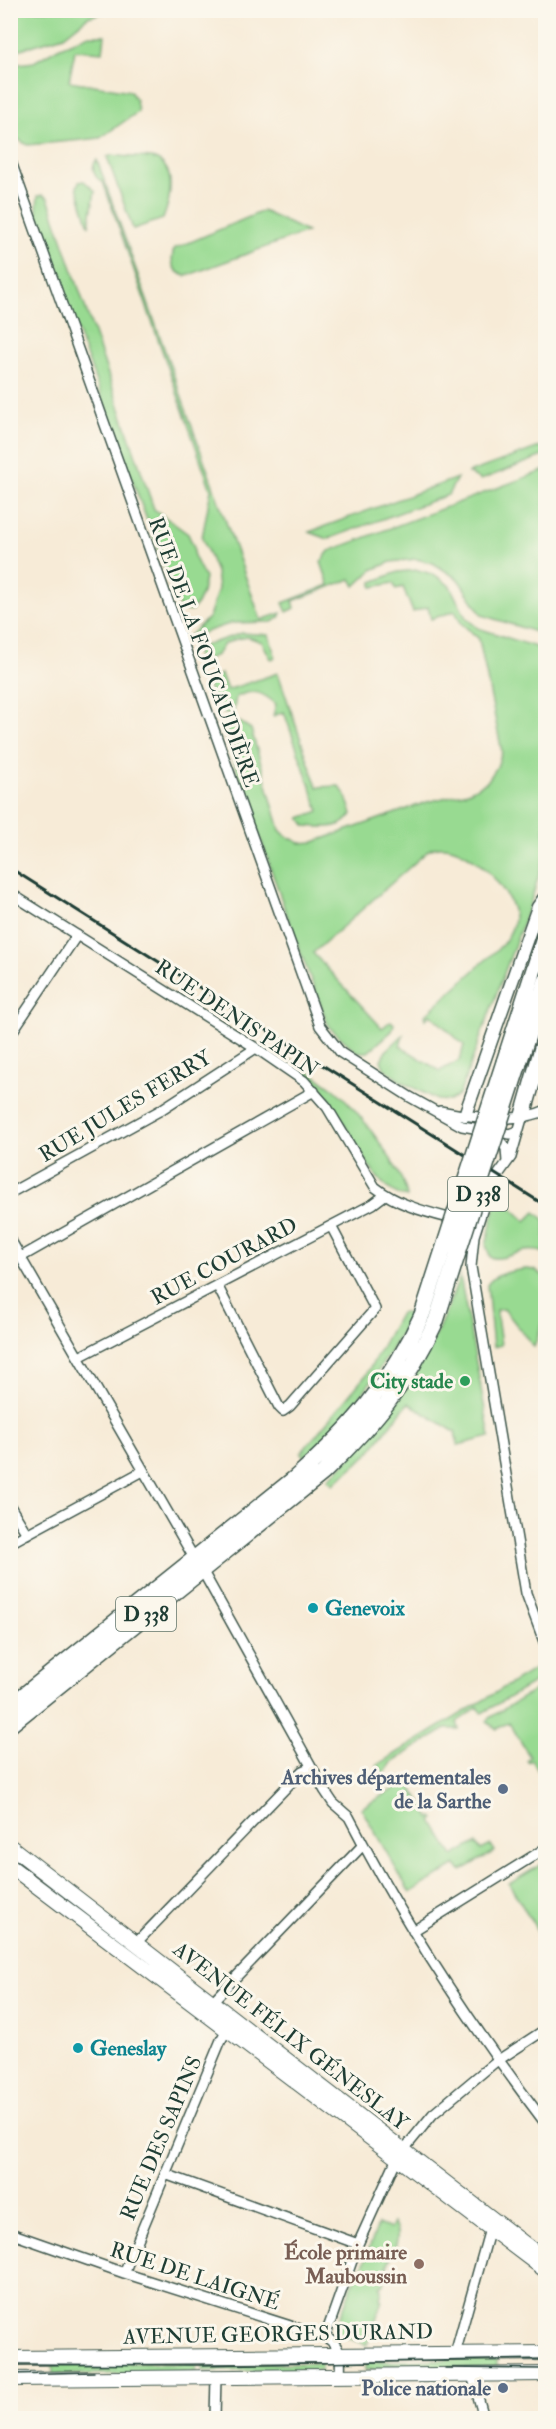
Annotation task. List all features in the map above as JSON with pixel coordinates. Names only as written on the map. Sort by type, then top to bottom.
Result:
[{"type":"main road","name":"D 338","points":[[10,1706],[99,1634],[323,1473],[359,1438],[395,1396],[412,1368],[429,1318],[511,1064],[546,932]]},
{"type":"main road","name":"D 338","points":[[511,1064],[546,981]]},
{"type":"main road","points":[[523,1115],[546,1034]]},
{"type":"main road","name":"D 338","points":[[10,1725],[198,1564],[209,1546],[296,1477],[349,1429],[383,1386],[429,1318]]},
{"type":"main road","name":"AVENUE FÉLIX GÉNESLAY","points":[[10,1846],[136,1943],[208,2007]]},
{"type":"main road","name":"AVENUE FÉLIX GÉNESLAY","points":[[10,1866],[208,2007],[492,2224],[546,2260]]},
{"type":"main road","name":"AVENUE FÉLIX GÉNESLAY","points":[[492,2224],[546,2271]]},
{"type":"main road","name":"AVENUE GEORGES DURAND","points":[[10,2358],[546,2353]]},
{"type":"main road","name":"AVENUE GEORGES DURAND","points":[[10,2379],[546,2374]]},
{"type":"street","name":"RUE DE LA FOUCAUDIÈRE","points":[[10,159],[320,1026],[341,1053],[462,1126],[474,1130],[512,1134],[518,1131]]},
{"type":"street","name":"RUE DENIS PAPIN","points":[[10,892],[284,1066],[314,1091],[346,1137],[365,1173],[384,1195],[404,1205],[477,1226]]},
{"type":"street","points":[[474,1130],[467,1125],[465,1115],[538,907],[546,896]]},
{"type":"street","points":[[10,1035],[77,935]]},
{"type":"street","name":"RUE JULES FERRY","points":[[10,1194],[159,1111],[256,1048]]},
{"type":"street","points":[[21,1257],[314,1091]]},
{"type":"street","name":"RUE DE LA FOUCAUDIÈRE","points":[[429,1108],[465,1115],[523,1115],[546,1110]]},
{"type":"street","points":[[523,1115],[511,1157],[490,1186],[477,1226],[471,1256],[474,1292],[526,1593],[546,1647]]},
{"type":"street","points":[[488,1131],[499,1138],[506,1148],[507,1163]]},
{"type":"street","name":"RUE COURARD","points":[[79,1358],[373,1204],[384,1195]]},
{"type":"street","points":[[217,1285],[283,1411],[290,1406],[375,1309],[331,1226]]},
{"type":"street","points":[[10,1239],[138,1458],[143,1471],[198,1564],[311,1767],[333,1803],[349,1817],[413,1931],[498,2060],[546,2124]]},
{"type":"street","points":[[10,1543],[143,1471]]},
{"type":"street","points":[[10,1506],[27,1534]]},
{"type":"street","points":[[136,1943],[302,1771],[311,1767]]},
{"type":"street","points":[[208,2007],[363,1845]]},
{"type":"street","points":[[413,1931],[546,1848]]},
{"type":"street","name":"RUE DES SAPINS","points":[[124,2272],[230,2024]]},
{"type":"street","points":[[340,2376],[340,2355],[337,2345],[325,2337],[358,2244],[400,2154],[433,2114],[498,2060],[546,2029]]},
{"type":"street","points":[[165,2174],[358,2244]]},
{"type":"street","points":[[455,2354],[492,2224]]},
{"type":"street","name":"RUE DE LAIGNÉ","points":[[10,2233],[325,2337]]},
{"type":"street","points":[[472,2375],[484,2418]]},
{"type":"street","points":[[215,2418],[216,2377]]},
{"type":"green space","points":[[11,10],[109,11],[88,17],[64,36],[11,52]]},
{"type":"green space","points":[[89,35],[105,35],[103,52],[75,50],[69,81],[130,91],[136,100],[138,112],[100,138],[27,145],[13,136],[10,128],[11,65],[34,62],[58,48]]},
{"type":"green space","points":[[113,155],[151,158],[166,168],[169,175],[170,193],[163,219],[133,229],[107,157]]},
{"type":"green space","points":[[97,160],[261,620],[281,613],[279,618],[272,622],[232,623],[189,636],[209,617],[218,589],[216,572],[202,538],[211,490],[103,182],[94,172]]},
{"type":"green space","points":[[84,181],[95,191],[89,226],[77,187],[79,182]]},
{"type":"green space","points":[[43,195],[48,198],[154,509],[188,534],[194,547],[194,556],[205,578],[202,593],[191,611],[179,607],[36,219],[38,196]]},
{"type":"green space","points":[[263,211],[307,232],[186,276],[173,266],[174,249]]},
{"type":"green space","points":[[545,445],[545,455],[481,480],[468,473]]},
{"type":"green space","points":[[545,470],[545,635],[482,615],[458,579],[433,563],[416,559],[391,562],[372,570],[355,586],[351,579],[293,601],[295,608],[287,612],[283,603],[329,585],[321,562],[329,551]]},
{"type":"green space","points":[[457,478],[448,495],[328,539],[309,532]]},
{"type":"green space","points":[[418,570],[435,575],[450,586],[466,618],[478,628],[545,650],[545,855],[531,901],[459,1095],[449,1101],[437,1100],[399,1080],[384,1068],[381,1060],[386,1051],[403,1035],[400,1046],[440,1071],[460,1060],[464,1045],[430,1014],[426,1019],[425,1015],[505,941],[514,920],[509,899],[491,875],[466,855],[441,847],[429,850],[313,953],[382,1028],[391,1021],[394,1024],[392,1031],[368,1052],[357,1052],[329,1027],[292,930],[225,736],[229,725],[240,722],[251,729],[280,830],[300,843],[314,842],[427,802],[468,792],[487,782],[497,767],[502,752],[479,639],[461,623],[455,611],[431,619],[428,607],[413,612],[403,587],[396,589],[393,583],[372,587],[372,582],[398,572]]},
{"type":"green space","points":[[242,633],[269,635],[274,658],[271,659],[262,642],[248,637],[224,644],[217,655],[200,662],[197,660],[197,648]]},
{"type":"green space","points":[[278,673],[317,787],[339,786],[345,794],[352,814],[337,826],[306,826],[300,818],[319,811],[284,712],[273,716],[276,704],[262,694],[252,692],[236,697],[233,714],[217,711],[206,680],[221,674],[227,690]]},
{"type":"green space","points":[[283,1055],[334,1089],[354,1109],[389,1156],[398,1172],[407,1197],[393,1192],[381,1181],[359,1151],[322,1089]]},
{"type":"green space","points":[[498,1195],[526,1221],[535,1212],[545,1220],[545,1253],[529,1251],[502,1258],[490,1257],[486,1245]]},
{"type":"green space","points":[[526,1269],[535,1270],[545,1277],[545,1317],[534,1347],[504,1309],[496,1310],[501,1345],[493,1347],[487,1285],[499,1275]]},
{"type":"green space","points":[[460,1276],[490,1437],[458,1445],[455,1432],[408,1403],[367,1455],[333,1484],[328,1479],[373,1434],[407,1386],[436,1334]]},
{"type":"green space","points":[[400,1313],[411,1313],[378,1372],[337,1425],[304,1457],[301,1453],[366,1375]]},
{"type":"green space","points":[[538,1667],[544,1677],[482,1713],[478,1707],[457,1722],[459,1729],[446,1729],[439,1733],[393,1761],[384,1774],[377,1765]]},
{"type":"green space","points":[[545,1684],[545,1783],[532,1760],[528,1762],[530,1757],[509,1722],[497,1729],[487,1722],[489,1718]]},
{"type":"green space","points":[[397,1778],[406,1778],[430,1818],[435,1819],[432,1821],[453,1856],[476,1843],[481,1850],[491,1845],[495,1851],[461,1871],[456,1865],[410,1893],[361,1808],[401,1785]]},
{"type":"green space","points":[[545,1862],[545,1943],[509,1884]]},
{"type":"green space","points":[[393,2223],[397,2234],[396,2244],[387,2266],[384,2284],[380,2286],[382,2289],[380,2299],[382,2300],[368,2345],[338,2335],[335,2331],[355,2278],[360,2274],[378,2224],[390,2229]]},
{"type":"green space","points":[[497,2358],[497,2370],[365,2370],[365,2362]]},
{"type":"green space","points":[[53,2362],[196,2364],[196,2372],[53,2375]]},
{"type":"green space","points":[[321,2363],[321,2370],[202,2371],[202,2364]]},
{"type":"tram line","points":[[10,2364],[199,2365],[546,2359]]},
{"type":"tram line","points":[[445,2368],[546,2369]]},
{"type":"tram line","points":[[10,2374],[94,2372]]},
{"type":"railway","points":[[10,868],[546,1206]]},
{"type":"place","name":"City stade","points":[[465,1381]]},
{"type":"place","name":"Genevoix","points":[[313,1608]]},
{"type":"place","name":"Archives départementales de la Sarthe","points":[[503,1789]]},
{"type":"place","name":"Geneslay","points":[[78,2048]]},
{"type":"place","name":"École primaire Mauboussin","points":[[419,2264]]},
{"type":"place","name":"Police nationale","points":[[503,2388]]}]
